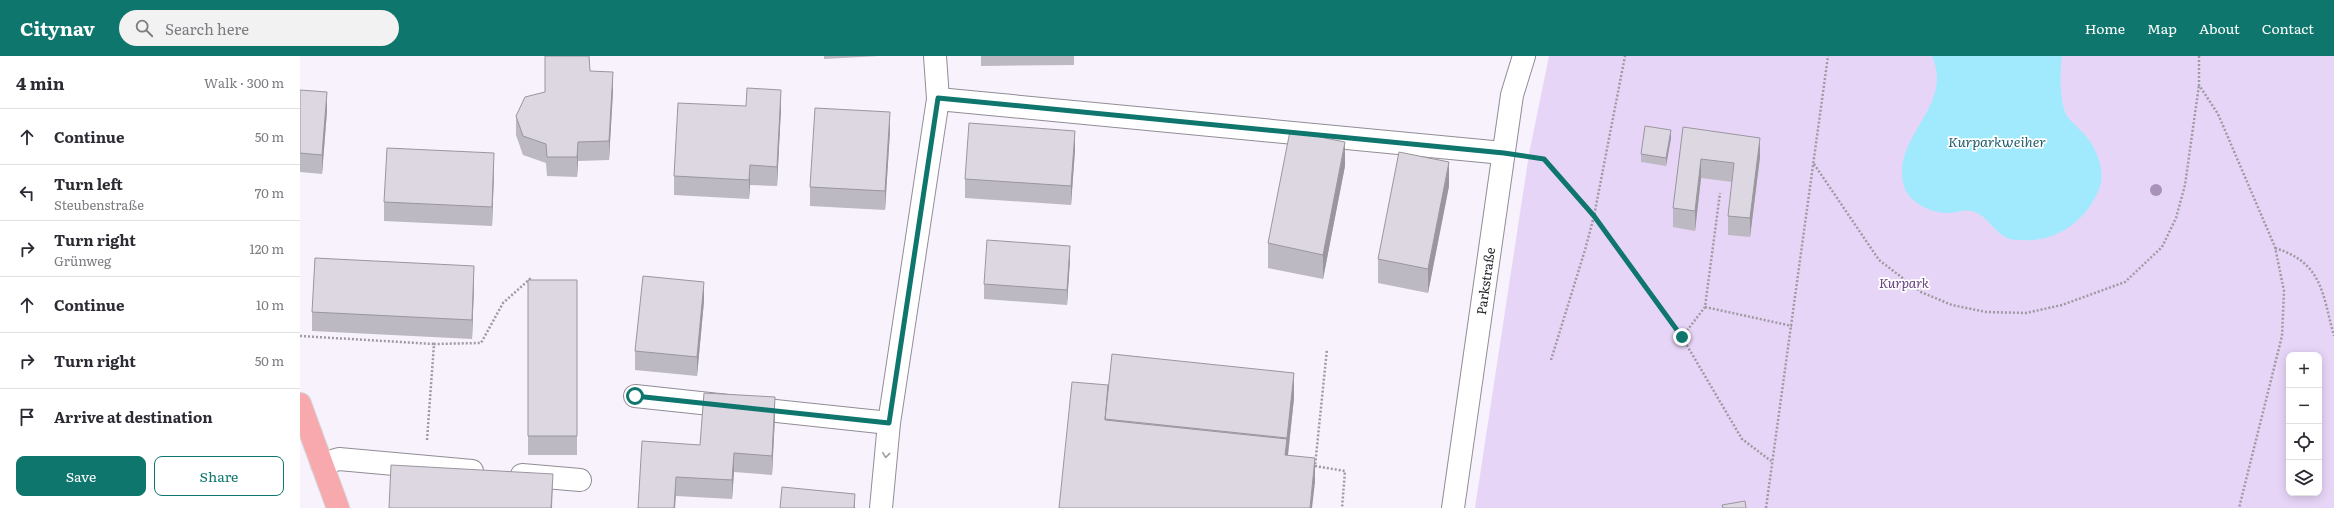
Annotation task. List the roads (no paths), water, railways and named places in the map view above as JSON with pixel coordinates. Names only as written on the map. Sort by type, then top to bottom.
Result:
[{"type":"main road","points":[[300,404],[338,508]]},
{"type":"street","points":[[881,508],[889,423],[938,98],[935,56]]},
{"type":"street","name":"Parkstraße","points":[[1453,508],[1512,95],[1524,56]]},
{"type":"street","points":[[938,98],[1504,153]]},
{"type":"street","points":[[635,396],[889,423]]},
{"type":"street","points":[[322,464],[339,459],[580,480]]},
{"type":"water","name":"Kurparkweiher","points":[[1932,56],[2062,56],[2061,95],[2064,110],[2069,119],[2084,133],[2094,148],[2101,168],[2101,182],[2099,189],[2094,200],[2078,220],[2069,227],[2047,238],[2035,240],[2012,240],[2002,235],[1986,219],[1977,213],[1972,211],[1963,211],[1941,213],[1922,206],[1911,197],[1904,186],[1902,168],[1906,152],[1930,107],[1935,91],[1937,74]]},
{"type":"park label","name":"Kurpark","points":[[1904,282]]}]
